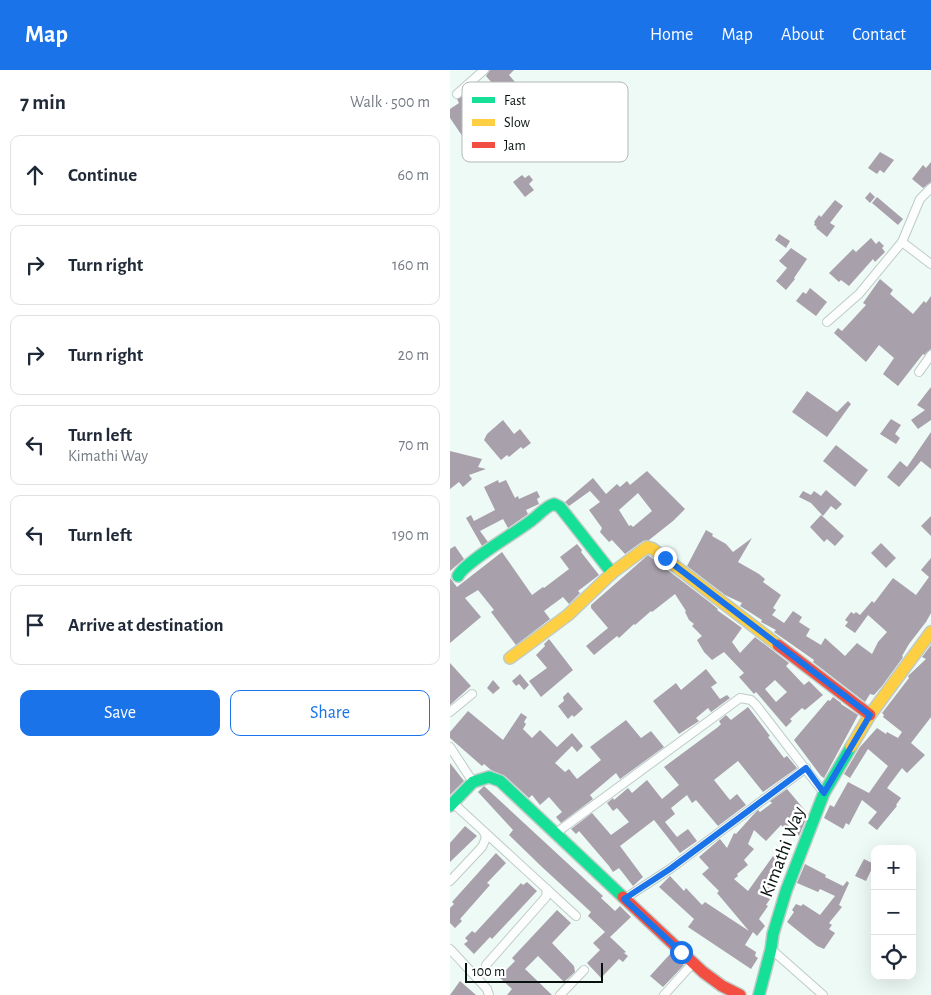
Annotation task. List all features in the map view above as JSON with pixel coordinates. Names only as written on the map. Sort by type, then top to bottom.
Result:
[{"type":"street","points":[[470,82],[484,70]]},
{"type":"street","points":[[457,94],[462,90]]},
{"type":"street","points":[[827,322],[859,294],[902,242],[920,199],[931,188]]},
{"type":"street","points":[[902,242],[931,264]]},
{"type":"street","points":[[919,372],[931,355]]},
{"type":"street","points":[[458,576],[460,572],[475,560],[554,504],[560,507],[612,572]]},
{"type":"street","points":[[510,658],[568,615],[612,572],[647,546],[870,715]]},
{"type":"street","name":"Kimathi Way","points":[[759,995],[773,934],[786,891],[824,793],[870,715],[931,632]]},
{"type":"street","points":[[450,712],[472,694]]},
{"type":"street","points":[[556,833],[740,698],[751,700],[756,705],[824,793]]},
{"type":"street","points":[[450,747],[473,782]]},
{"type":"street","points":[[624,899],[670,869],[806,768]]},
{"type":"street","points":[[576,916],[451,804],[473,782],[488,777],[500,781],[693,962],[714,980],[735,994],[740,995]]},
{"type":"street","points":[[450,881],[482,846],[486,838],[484,832]]},
{"type":"street","points":[[486,965],[546,897],[547,889]]},
{"type":"street","points":[[450,948],[483,984],[489,995]]},
{"type":"street","points":[[771,949],[823,995]]},
{"type":"street","points":[[664,995],[693,962]]},
{"type":"street","points":[[560,995],[584,970]]},
{"type":"building","points":[[490,70],[514,70],[509,75],[515,82],[491,82],[486,76]]},
{"type":"building","points":[[462,96],[462,136],[450,118],[450,109],[459,103],[457,99]]},
{"type":"building","points":[[880,152],[894,160],[884,173],[880,170],[877,174],[868,168]]},
{"type":"building","points":[[931,162],[931,182],[923,188],[912,179],[923,165],[926,168]]},
{"type":"building","points":[[522,175],[525,178],[529,175],[533,180],[529,184],[534,190],[525,197],[513,182]]},
{"type":"building","points":[[870,192],[875,197],[870,203],[865,198]]},
{"type":"building","points":[[877,197],[903,219],[898,225],[872,203]]},
{"type":"building","points":[[835,200],[843,206],[830,223],[835,226],[827,237],[816,228],[814,222],[819,215],[821,217]]},
{"type":"building","points":[[779,234],[790,241],[786,248],[775,240]]},
{"type":"building","points":[[871,238],[876,244],[879,241],[884,246],[882,248],[885,252],[875,262],[873,259],[849,286],[841,280],[839,282],[829,273],[853,249],[856,252]]},
{"type":"building","points":[[791,248],[807,259],[786,290],[776,281],[787,268],[779,261]]},
{"type":"building","points":[[880,279],[893,290],[890,294],[913,314],[931,296],[931,349],[923,354],[898,386],[883,374],[894,358],[879,345],[866,362],[834,333],[838,328],[842,331],[866,305],[863,303]]},
{"type":"building","points":[[810,288],[827,302],[816,316],[796,301],[803,292],[806,294]]},
{"type":"building","points":[[931,387],[931,420],[918,429],[911,420],[925,410],[917,405]]},
{"type":"building","points":[[807,391],[837,412],[848,401],[851,404],[827,437],[792,412]]},
{"type":"building","points":[[891,419],[901,425],[895,434],[900,438],[896,444],[880,434]]},
{"type":"building","points":[[503,420],[514,434],[520,429],[531,443],[501,460],[484,440],[487,434]]},
{"type":"building","points":[[931,432],[931,469],[921,461],[899,487],[887,477],[900,461],[907,467]]},
{"type":"building","points":[[836,445],[868,470],[855,487],[823,461]]},
{"type":"building","points":[[450,451],[482,459],[478,467],[486,469],[469,475],[472,479],[463,487],[459,482],[450,489]]},
{"type":"building","points":[[647,471],[685,509],[649,540],[643,541],[625,554],[612,540],[609,542],[600,532],[602,528],[589,510],[600,502],[590,491],[569,506],[565,502],[593,478],[606,494],[617,484],[620,487],[627,481],[630,485]],"holes":[[[638,493],[652,511],[633,527],[629,526],[619,510]]]},
{"type":"building","points":[[498,480],[499,483],[506,480],[515,498],[518,496],[519,499],[537,491],[540,497],[537,499],[539,504],[526,510],[528,514],[508,528],[503,519],[480,531],[488,542],[482,546],[466,518],[471,515],[474,521],[495,510],[484,487]]},
{"type":"building","points":[[826,490],[842,504],[836,510],[831,506],[823,516],[811,503],[799,497],[803,491],[811,495],[814,491],[821,496]]},
{"type":"building","points":[[821,515],[844,536],[835,546],[827,539],[824,542],[810,527]]},
{"type":"building","points":[[931,516],[931,536],[921,526]]},
{"type":"building","points":[[706,530],[726,544],[733,552],[752,538],[738,562],[759,574],[765,579],[763,582],[781,595],[773,608],[776,610],[772,615],[784,623],[793,611],[802,617],[799,622],[810,629],[806,636],[821,645],[825,638],[845,656],[857,643],[872,654],[878,642],[887,632],[868,615],[855,633],[845,626],[848,622],[845,620],[851,612],[854,614],[856,612],[860,615],[872,601],[874,603],[893,578],[916,595],[929,577],[921,570],[931,558],[931,613],[882,686],[874,695],[870,694],[865,702],[813,662],[814,660],[774,632],[776,630],[761,622],[762,620],[740,606],[742,603],[725,595],[687,566]]},
{"type":"building","points":[[881,543],[896,558],[886,568],[871,553]]},
{"type":"building","points":[[577,544],[599,575],[578,591],[580,593],[569,604],[563,597],[544,611],[550,619],[516,645],[491,612],[494,610],[478,590],[465,598],[481,617],[450,643],[450,578],[457,587],[502,552],[532,595],[569,569],[560,557]]},
{"type":"building","points":[[455,546],[464,559],[450,571],[450,549]]},
{"type":"building","points":[[648,555],[742,628],[732,642],[740,653],[755,637],[789,663],[786,666],[804,685],[809,681],[823,695],[805,710],[802,708],[790,719],[792,721],[786,727],[756,692],[754,694],[739,677],[744,673],[724,652],[712,660],[704,652],[697,640],[702,636],[692,626],[694,624],[689,620],[686,611],[675,594],[594,655],[586,646],[608,628],[591,608],[591,605]],"holes":[[[775,680],[787,692],[776,702],[765,689]]]},
{"type":"building","points":[[549,639],[573,670],[541,697],[529,681],[547,668],[536,655]]},
{"type":"building","points":[[931,645],[931,717],[911,743],[925,755],[907,773],[902,768],[887,788],[901,798],[897,806],[877,830],[868,823],[877,812],[862,800],[849,825],[846,823],[843,829],[824,818],[830,805],[834,807],[848,782],[869,793],[888,766],[868,749],[850,778],[844,774],[860,747],[877,728],[886,734],[887,732],[898,738],[902,732],[883,717],[882,713],[909,678],[908,676],[926,659],[922,657]]},
{"type":"building","points":[[450,663],[471,686],[450,705]]},
{"type":"building","points":[[706,669],[717,683],[711,687],[720,699],[727,695],[730,698],[711,712],[708,708],[696,718],[699,721],[679,734],[653,701],[676,683],[681,690]]},
{"type":"building","points":[[520,674],[529,685],[524,690],[519,684],[516,686],[512,681]]},
{"type":"building","points":[[493,680],[500,688],[493,694],[487,688]]},
{"type":"building","points":[[568,692],[583,709],[574,717],[572,715],[568,719],[558,706],[564,701],[563,697]]},
{"type":"building","points":[[833,697],[858,715],[824,778],[794,740],[828,700],[830,701]]},
{"type":"building","points":[[748,707],[784,758],[787,756],[797,768],[763,792],[738,761],[714,780],[730,800],[737,794],[746,805],[718,826],[696,800],[692,803],[687,795],[671,808],[675,814],[665,822],[677,837],[688,829],[697,841],[680,853],[654,820],[620,846],[643,877],[633,886],[619,868],[613,872],[579,831],[576,834],[571,829],[592,813],[611,835],[629,822],[617,808],[613,811],[607,803],[613,798],[614,800],[628,788],[632,793],[647,780],[662,799],[679,785],[664,767],[718,727],[721,724],[719,721],[726,715],[731,720]]},
{"type":"building","points":[[468,711],[503,740],[521,713],[527,717],[523,729],[532,738],[540,730],[557,747],[572,733],[583,746],[577,752],[572,746],[555,763],[565,772],[569,769],[577,779],[601,760],[590,747],[626,720],[641,738],[651,731],[664,747],[620,779],[616,773],[590,795],[593,799],[561,823],[556,817],[562,812],[549,797],[540,805],[532,795],[529,798],[505,776],[491,770],[484,764],[482,766],[450,738],[450,732]]},
{"type":"building","points":[[450,763],[464,781],[450,795]]},
{"type":"building","points":[[484,786],[603,896],[601,898],[615,911],[620,906],[631,917],[610,937],[628,956],[623,962],[619,959],[601,978],[587,963],[600,950],[593,943],[605,932],[588,916],[591,912],[509,835],[513,830],[478,792]]},
{"type":"building","points":[[787,789],[808,814],[799,836],[790,825],[785,829],[781,825],[766,841],[754,830],[748,844],[754,849],[744,860],[748,865],[734,879],[748,891],[773,856],[786,866],[772,885],[777,889],[759,919],[765,926],[757,936],[753,932],[745,945],[756,952],[755,956],[758,958],[751,969],[688,927],[694,919],[659,887],[670,876],[684,891],[686,888],[702,905],[705,902],[749,931],[717,893],[719,891],[702,874],[709,868],[699,857],[720,839],[727,848],[734,833],[736,834],[758,810],[760,812],[772,803],[770,801]]},
{"type":"building","points":[[465,826],[477,836],[450,862],[450,843]]},
{"type":"building","points":[[496,853],[506,863],[487,883],[490,885],[460,919],[462,921],[455,928],[450,923],[450,908],[454,904],[452,902]]},
{"type":"building","points":[[864,859],[871,862],[871,870],[866,881],[855,876]]},
{"type":"building","points":[[805,864],[843,886],[847,881],[849,883],[839,905],[842,907],[829,923],[832,925],[829,929],[835,933],[824,949],[817,946],[787,922],[794,912],[792,910],[796,904],[801,906],[803,904],[820,915],[835,896],[820,889],[818,892],[797,883]]},
{"type":"building","points":[[527,882],[537,891],[492,939],[490,937],[474,954],[464,944],[468,941],[465,938],[472,931],[475,933],[521,883],[523,885]]},
{"type":"building","points":[[557,910],[571,923],[552,943],[574,966],[575,972],[564,982],[538,956],[525,969],[552,995],[507,995],[512,989],[499,977],[515,961],[512,958]]},
{"type":"building","points":[[671,953],[684,965],[663,987],[650,976]]},
{"type":"building","points":[[460,981],[476,995],[450,995]]},
{"type":"traffic: fast","points":[[458,576],[470,563],[554,504],[560,507],[612,573]]},
{"type":"traffic: fast","points":[[759,995],[773,934],[786,891],[824,793],[851,747]]},
{"type":"traffic: fast","points":[[450,806],[473,782],[489,777],[500,781],[623,897]]},
{"type":"traffic: slow","points":[[510,658],[568,615],[612,573],[647,547],[653,549],[778,645]]},
{"type":"traffic: slow","points":[[851,747],[870,715],[931,632]]},
{"type":"traffic: jam","points":[[778,645],[870,715]]},
{"type":"traffic: jam","points":[[623,897],[703,972],[722,986],[740,995]]},
{"type":"route","points":[[665,558],[870,715],[824,793],[806,768],[670,869],[624,899],[681,952]]}]
